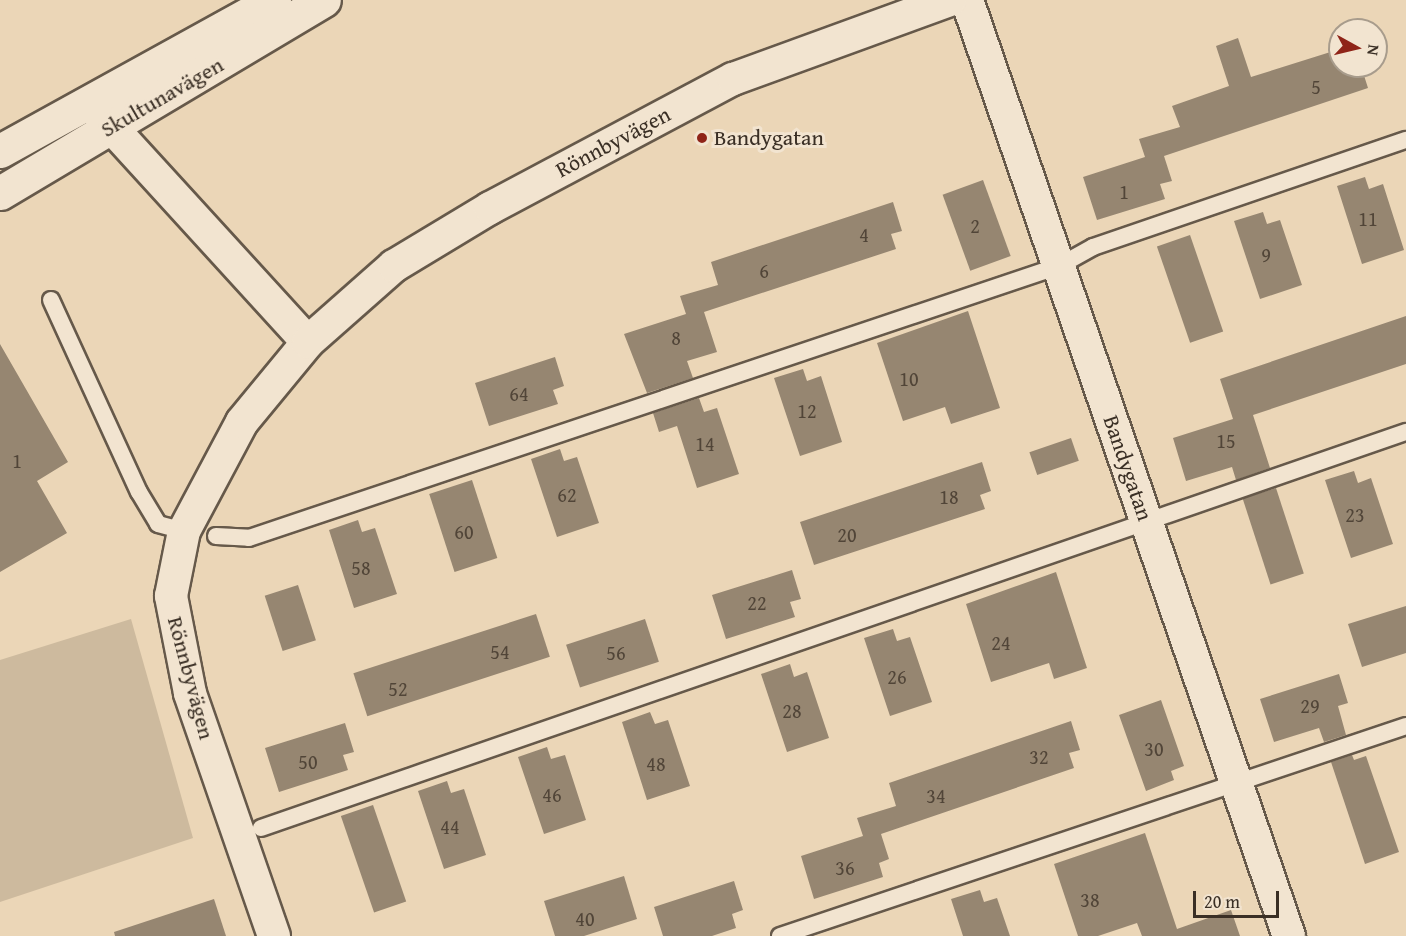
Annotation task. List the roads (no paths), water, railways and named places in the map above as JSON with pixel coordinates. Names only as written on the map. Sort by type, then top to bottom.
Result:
[{"type":"main road","name":"Skultunavägen","points":[[0,151],[274,0]]},
{"type":"main road","name":"Skultunavägen","points":[[0,193],[324,0]]},
{"type":"street","name":"Rönnbyvägen","points":[[274,936],[174,634],[173,563],[184,531],[242,422],[308,342],[394,266],[624,136],[786,56],[950,0]]},
{"type":"street","name":"Bandygatan","points":[[967,0],[1288,936]]},
{"type":"street","points":[[88,102],[308,342]]},
{"type":"lane","points":[[216,536],[249,538],[1059,266],[1093,247],[1406,140]]},
{"type":"lane","points":[[51,300],[139,492],[158,524],[184,531]]},
{"type":"lane","points":[[261,828],[1148,525],[1169,513],[1406,432]]},
{"type":"lane","points":[[780,936],[1406,726]]},
{"type":"place","name":"Bandygatan","points":[[702,138]]}]
